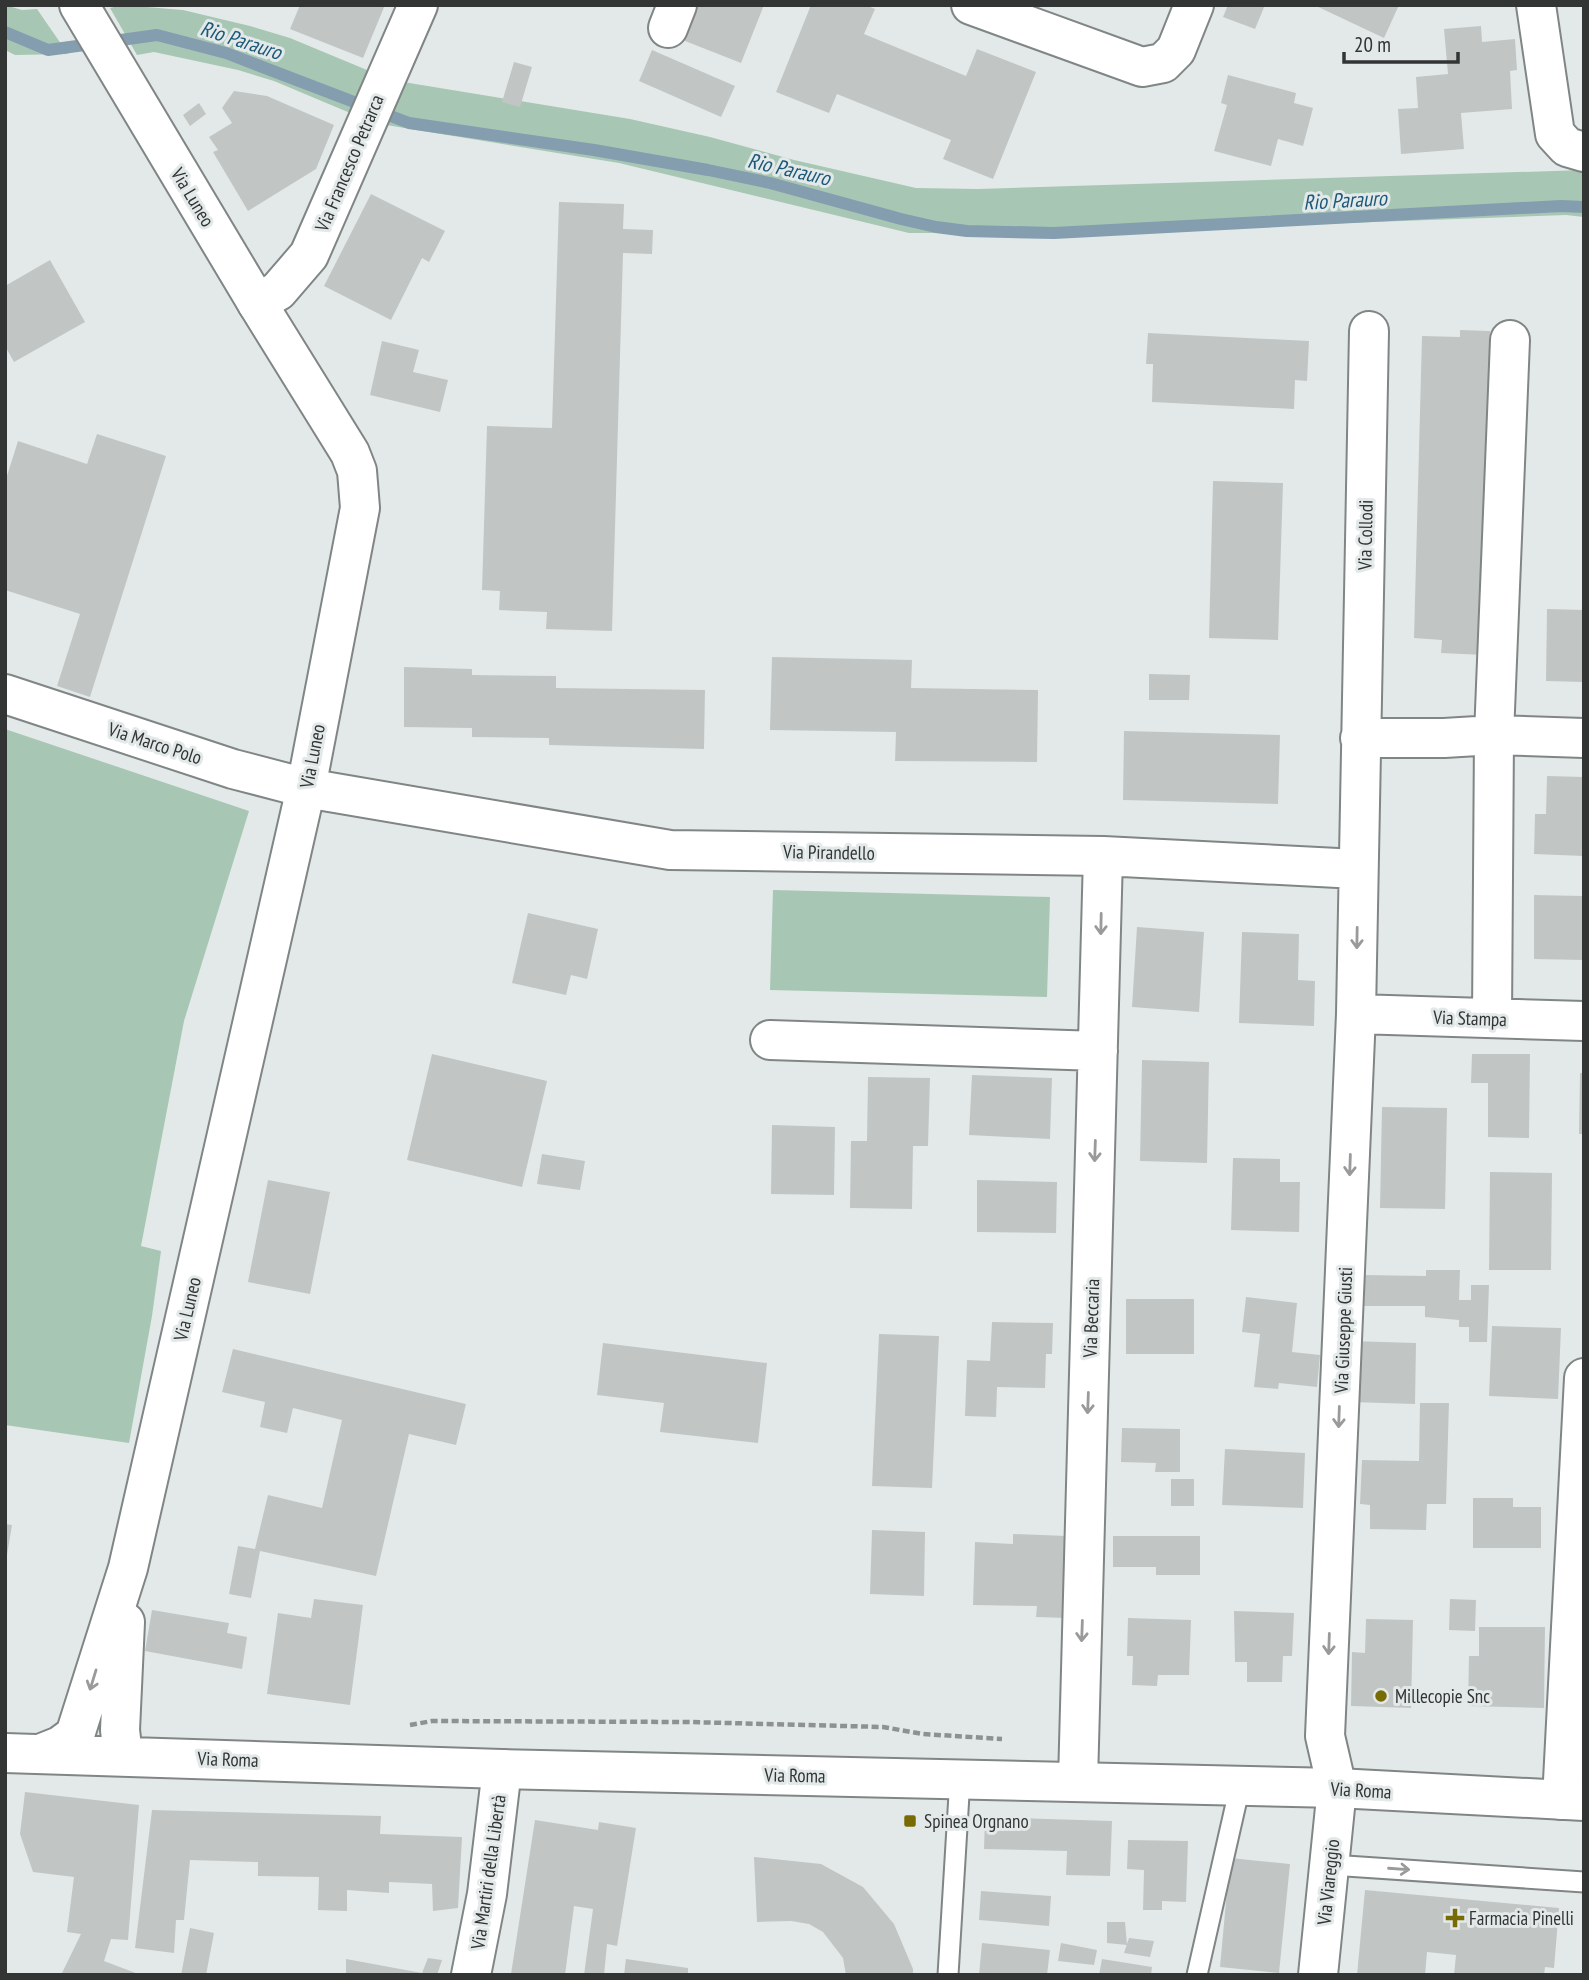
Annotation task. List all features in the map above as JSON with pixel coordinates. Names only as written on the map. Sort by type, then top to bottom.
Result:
[{"type":"street","name":"Via Francesco Petrarca","points":[[257,303],[278,291],[309,255],[418,5]]},
{"type":"street","points":[[971,5],[1142,67],[1163,63],[1176,50],[1194,5]]},
{"type":"street","points":[[1536,5],[1555,134],[1567,147],[1584,152]]},
{"type":"street","name":"Via Luneo","points":[[23,1754],[60,1746],[75,1735],[128,1568],[306,788],[358,524],[357,471],[350,453],[80,6]]},
{"type":"street","name":"Via Collodi","points":[[1357,869],[1369,331]]},
{"type":"street","points":[[1492,1018],[1494,735],[1510,340]]},
{"type":"street","name":"Via Marco Polo","points":[[5,694],[233,769],[306,788]]},
{"type":"street","points":[[1360,738],[1494,735],[1584,738]]},
{"type":"street","name":"Via Pirandello","points":[[306,788],[670,850],[1102,856],[1357,869]]},
{"type":"street","name":"Via Beccaria","points":[[1078,1781],[1102,856]]},
{"type":"street","name":"Via Giuseppe Giusti","points":[[1337,1788],[1325,1736],[1356,1014],[1357,869]]},
{"type":"street","name":"Via Stampa","points":[[1356,1014],[1584,1021]]},
{"type":"street","points":[[770,1040],[1098,1051]]},
{"type":"street","points":[[1573,1801],[1584,1378]]},
{"type":"street","name":"Via Luneo","points":[[122,1756],[120,1730],[128,1568]]},
{"type":"street","name":"Via Roma","points":[[23,1754],[502,1769],[1337,1788],[1573,1801]]},
{"type":"street","name":"Via Martiri della Libertà","points":[[471,1975],[487,1894],[502,1769]]},
{"type":"street","name":"Via Viareggio","points":[[1318,1975],[1337,1788]]},
{"type":"lane","points":[[948,1975],[960,1778]]},
{"type":"lane","points":[[1197,1975],[1240,1786]]},
{"type":"lane","points":[[1331,1865],[1584,1882]]},
{"type":"path","points":[[408,1725],[432,1721],[689,1722],[883,1727],[923,1734],[1004,1739]]},
{"type":"green space","points":[[5,5],[22,10],[37,9],[68,54],[15,55],[5,50]]},
{"type":"green space","points":[[122,5],[183,10],[250,26],[290,38],[391,80],[630,119],[916,188],[978,189],[1584,170],[1584,217],[1566,215],[1067,233],[909,233],[619,163],[374,123],[274,81],[238,70],[154,52],[137,55],[110,8]]},
{"type":"green space","points":[[5,729],[249,811],[184,1021],[141,1246],[161,1251],[129,1443],[5,1425]]},
{"type":"green space","points":[[773,890],[1050,897],[1047,997],[770,990]]},
{"type":"building","points":[[300,5],[385,5],[363,58],[290,29]]},
{"type":"building","points":[[694,5],[764,5],[741,63],[680,39]]},
{"type":"building","points":[[811,5],[865,5],[875,9],[864,34],[966,76],[977,49],[1036,72],[993,179],[943,159],[951,140],[837,94],[829,113],[776,92]]},
{"type":"building","points":[[1228,5],[1265,5],[1255,29],[1223,17]]},
{"type":"building","points":[[1314,5],[1399,5],[1384,38]]},
{"type":"building","points":[[1481,26],[1482,42],[1515,39],[1517,70],[1510,71],[1512,109],[1461,113],[1464,149],[1401,154],[1398,109],[1418,108],[1416,77],[1448,74],[1444,29]]},
{"type":"building","points":[[652,50],[735,86],[721,117],[639,81]]},
{"type":"building","points":[[514,62],[532,67],[520,107],[502,102]]},
{"type":"building","points":[[1228,75],[1296,93],[1294,103],[1313,108],[1303,146],[1278,139],[1271,166],[1214,151],[1227,105],[1221,103]]},
{"type":"building","points":[[234,91],[267,96],[334,125],[316,169],[248,211],[213,152],[218,150],[209,137],[232,123],[222,108]]},
{"type":"building","points":[[199,103],[206,114],[190,126],[183,115]]},
{"type":"building","points":[[371,194],[445,231],[429,262],[422,258],[391,320],[324,286]]},
{"type":"building","points":[[559,202],[624,204],[623,229],[653,230],[652,254],[623,253],[612,631],[546,629],[547,612],[499,610],[500,591],[482,590],[487,426],[552,428]]},
{"type":"building","points":[[50,260],[85,322],[14,362],[5,346],[5,286]]},
{"type":"building","points":[[1460,330],[1490,331],[1484,655],[1441,653],[1442,640],[1414,638],[1422,336],[1460,337]]},
{"type":"building","points":[[1148,333],[1309,341],[1307,381],[1295,380],[1294,409],[1152,402],[1153,364],[1146,364]]},
{"type":"building","points":[[382,341],[419,350],[413,372],[448,380],[440,412],[370,395]]},
{"type":"building","points":[[97,434],[166,456],[90,697],[57,686],[80,614],[5,590],[5,482],[18,441],[87,464]]},
{"type":"building","points":[[1213,481],[1283,483],[1278,640],[1209,638]]},
{"type":"building","points":[[1547,609],[1584,610],[1584,682],[1546,681]]},
{"type":"building","points":[[772,657],[912,660],[911,688],[1038,690],[1037,762],[895,761],[896,732],[770,730]]},
{"type":"building","points":[[404,667],[472,669],[472,675],[556,676],[556,688],[705,690],[704,749],[549,745],[549,738],[472,737],[472,728],[404,727]]},
{"type":"building","points":[[1149,674],[1190,675],[1189,700],[1149,700]]},
{"type":"building","points":[[1124,731],[1280,735],[1278,804],[1123,800]]},
{"type":"building","points":[[1547,776],[1584,777],[1584,856],[1534,854],[1535,814],[1546,814]]},
{"type":"building","points":[[1534,895],[1584,896],[1584,960],[1534,959]]},
{"type":"building","points":[[528,913],[598,929],[587,979],[571,975],[566,995],[512,983]]},
{"type":"building","points":[[1137,927],[1204,932],[1199,1012],[1132,1007]]},
{"type":"building","points":[[1242,932],[1299,934],[1298,980],[1315,981],[1314,1026],[1239,1023]]},
{"type":"building","points":[[432,1054],[547,1081],[522,1187],[407,1160]]},
{"type":"building","points":[[1472,1054],[1530,1054],[1529,1138],[1488,1137],[1488,1083],[1471,1083]]},
{"type":"building","points":[[1142,1060],[1209,1062],[1207,1163],[1140,1161]]},
{"type":"building","points":[[1580,1073],[1584,1073],[1584,1134],[1579,1134]]},
{"type":"building","points":[[972,1075],[1052,1078],[1050,1139],[969,1135]]},
{"type":"building","points":[[868,1077],[930,1078],[928,1146],[913,1146],[912,1209],[850,1208],[851,1141],[867,1141]]},
{"type":"building","points":[[1382,1107],[1447,1108],[1445,1209],[1380,1208]]},
{"type":"building","points":[[772,1125],[835,1127],[834,1195],[771,1194]]},
{"type":"building","points":[[542,1154],[585,1161],[580,1190],[537,1184]]},
{"type":"building","points":[[1233,1158],[1280,1159],[1280,1182],[1300,1182],[1299,1232],[1231,1230]]},
{"type":"building","points":[[1490,1172],[1552,1173],[1551,1270],[1489,1270]]},
{"type":"building","points":[[268,1180],[330,1192],[310,1294],[248,1282]]},
{"type":"building","points":[[977,1180],[1057,1182],[1056,1233],[977,1232]]},
{"type":"building","points":[[1426,1270],[1460,1270],[1459,1300],[1471,1300],[1471,1285],[1489,1285],[1487,1342],[1469,1342],[1469,1327],[1459,1327],[1459,1320],[1425,1317],[1425,1306],[1364,1306],[1365,1275],[1426,1276]]},
{"type":"building","points":[[1246,1297],[1297,1303],[1292,1352],[1320,1355],[1317,1387],[1279,1383],[1278,1389],[1254,1387],[1260,1334],[1242,1332]]},
{"type":"building","points":[[1126,1299],[1194,1299],[1194,1354],[1126,1354]]},
{"type":"building","points":[[992,1322],[1053,1323],[1052,1354],[1046,1354],[1045,1388],[997,1387],[996,1417],[965,1416],[967,1360],[990,1361]]},
{"type":"building","points":[[1492,1326],[1561,1328],[1558,1399],[1489,1396]]},
{"type":"building","points":[[879,1334],[939,1336],[932,1488],[872,1486]]},
{"type":"building","points":[[1351,1341],[1416,1343],[1415,1404],[1350,1402]]},
{"type":"building","points":[[603,1343],[767,1363],[758,1443],[660,1432],[664,1403],[597,1395]]},
{"type":"building","points":[[233,1349],[466,1404],[456,1445],[409,1434],[376,1576],[260,1551],[251,1598],[229,1594],[238,1546],[255,1549],[268,1495],[322,1508],[342,1420],[293,1408],[287,1433],[260,1427],[265,1402],[222,1392]]},
{"type":"building","points":[[1420,1403],[1449,1403],[1446,1504],[1427,1504],[1426,1530],[1370,1529],[1370,1505],[1360,1504],[1362,1460],[1419,1461]]},
{"type":"building","points":[[1122,1428],[1180,1429],[1180,1472],[1155,1472],[1156,1463],[1121,1462]]},
{"type":"building","points":[[1225,1449],[1305,1453],[1303,1508],[1222,1505]]},
{"type":"building","points":[[1171,1479],[1194,1479],[1194,1506],[1171,1506]]},
{"type":"building","points":[[1473,1498],[1513,1498],[1513,1507],[1541,1507],[1541,1548],[1473,1548]]},
{"type":"building","points":[[5,1524],[12,1525],[7,1555],[5,1555]]},
{"type":"building","points":[[872,1530],[925,1532],[924,1596],[870,1594]]},
{"type":"building","points":[[1013,1534],[1067,1536],[1066,1618],[1036,1617],[1037,1606],[973,1605],[975,1542],[1013,1544]]},
{"type":"building","points":[[1113,1536],[1200,1536],[1200,1575],[1156,1575],[1156,1567],[1113,1567]]},
{"type":"building","points":[[314,1599],[363,1605],[350,1705],[267,1694],[278,1613],[311,1618]]},
{"type":"building","points":[[1450,1599],[1476,1600],[1475,1631],[1449,1630]]},
{"type":"building","points":[[152,1610],[229,1623],[227,1633],[247,1637],[242,1669],[145,1651]]},
{"type":"building","points":[[1234,1611],[1294,1613],[1292,1656],[1283,1656],[1282,1682],[1247,1682],[1247,1662],[1235,1662]]},
{"type":"building","points":[[1128,1618],[1191,1620],[1189,1675],[1158,1675],[1157,1686],[1132,1685],[1133,1656],[1127,1656]]},
{"type":"building","points":[[1366,1619],[1413,1620],[1411,1708],[1351,1706],[1352,1652],[1365,1653]]},
{"type":"building","points":[[1479,1627],[1545,1627],[1544,1708],[1468,1706],[1469,1656],[1479,1656]]},
{"type":"building","points":[[25,1792],[139,1805],[128,1940],[111,1939],[104,1961],[141,1975],[61,1975],[81,1934],[67,1932],[74,1877],[33,1872],[20,1834]]},
{"type":"building","points":[[152,1810],[381,1816],[380,1834],[462,1837],[458,1908],[433,1911],[432,1884],[389,1882],[389,1893],[347,1890],[347,1911],[318,1910],[319,1877],[258,1876],[258,1862],[190,1860],[184,1920],[176,1920],[174,1953],[135,1948]]},
{"type":"building","points":[[985,1817],[1112,1821],[1110,1876],[1066,1875],[1067,1851],[984,1849]]},
{"type":"building","points":[[535,1820],[598,1830],[599,1822],[636,1828],[617,1946],[607,1944],[604,1975],[584,1975],[593,1909],[574,1906],[565,1975],[511,1974]]},
{"type":"building","points":[[1128,1840],[1188,1841],[1186,1902],[1162,1901],[1162,1910],[1143,1910],[1144,1870],[1127,1869]]},
{"type":"building","points":[[754,1857],[821,1864],[863,1887],[894,1924],[913,1975],[846,1975],[843,1958],[823,1932],[809,1924],[791,1921],[757,1922]]},
{"type":"building","points":[[1230,1858],[1290,1864],[1279,1973],[1220,1967]]},
{"type":"building","points":[[1365,1890],[1559,1908],[1554,1968],[1545,1967],[1544,1975],[1454,1975],[1456,1955],[1427,1952],[1425,1975],[1357,1975]]},
{"type":"building","points":[[981,1891],[1051,1896],[1049,1926],[979,1920]]},
{"type":"building","points":[[1107,1922],[1125,1922],[1127,1945],[1107,1943]]},
{"type":"building","points":[[190,1928],[214,1933],[206,1975],[181,1975]]},
{"type":"building","points":[[1129,1938],[1154,1941],[1150,1957],[1124,1953]]},
{"type":"building","points":[[982,1943],[1050,1950],[1047,1975],[979,1975]]},
{"type":"building","points":[[1061,1943],[1097,1950],[1094,1965],[1058,1961]]},
{"type":"building","points":[[428,1958],[442,1960],[437,1975],[346,1975],[346,1959],[422,1973]]},
{"type":"building","points":[[626,1959],[688,1968],[688,1975],[624,1975]]},
{"type":"building","points":[[1102,1959],[1152,1967],[1151,1975],[1099,1975]]},
{"type":"waterway","name":"Rio Parauro","points":[[5,32],[48,50],[157,35],[226,53],[409,123],[708,170],[770,183],[901,219],[967,231],[1054,233],[1561,206],[1584,207]]},
{"type":"place","name":"Millecopie Snc","points":[[1381,1696]]},
{"type":"place","name":"Spinea Orgnano","points":[[910,1821]]},
{"type":"place","name":"Farmacia Pinelli","points":[[1455,1918]]}]
